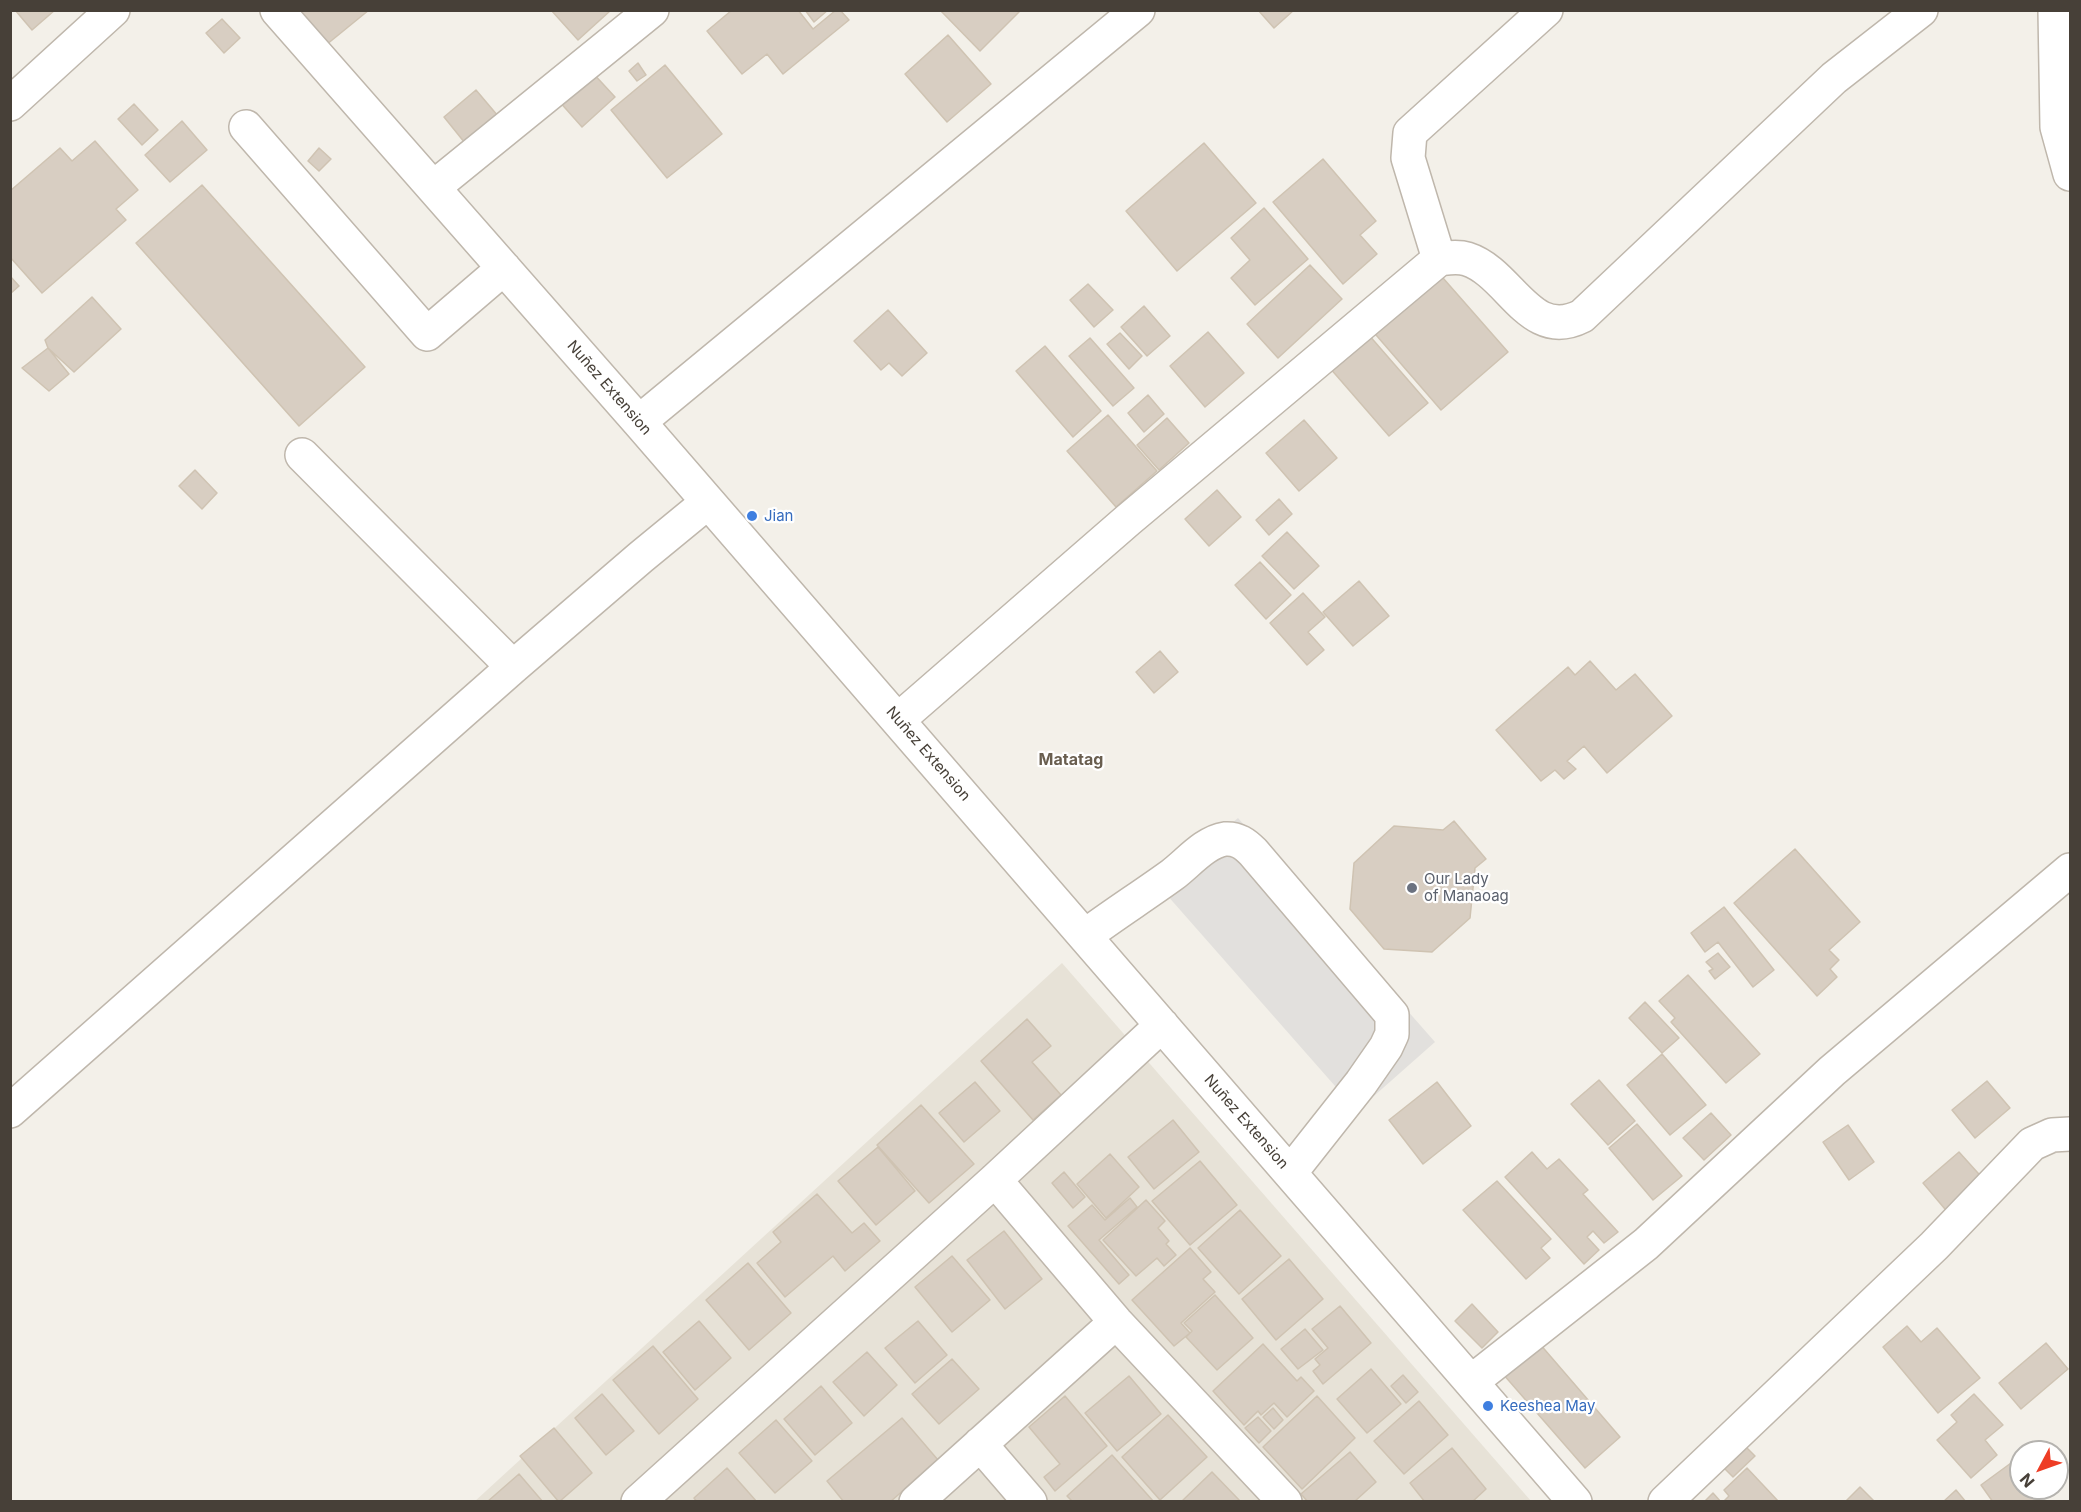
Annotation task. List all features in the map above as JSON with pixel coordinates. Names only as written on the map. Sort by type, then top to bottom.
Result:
[{"type":"street","points":[[10,104],[113,10]]},
{"type":"street","name":"Nuñez Extension","points":[[277,10],[639,422],[1575,1502]]},
{"type":"street","points":[[434,187],[652,10]]},
{"type":"street","points":[[639,422],[1138,10]]},
{"type":"street","points":[[1439,259],[1408,158],[1410,133],[1546,10]]},
{"type":"street","points":[[898,720],[1137,512],[1439,259],[1453,257],[1467,259],[1490,272],[1533,314],[1551,323],[1569,322],[1582,316],[1834,78],[1921,10]]},
{"type":"street","points":[[2055,10],[2057,128],[2070,174]]},
{"type":"street","points":[[246,127],[428,334],[504,267]]},
{"type":"street","points":[[302,455],[513,668]]},
{"type":"street","points":[[10,1111],[640,557],[708,502]]},
{"type":"street","points":[[1085,936],[1213,843],[1235,839],[1244,843],[1253,852],[1392,1015],[1392,1034],[1386,1047],[1361,1083],[1290,1173]]},
{"type":"street","points":[[1471,1382],[1646,1244],[1832,1071],[2070,870]]},
{"type":"street","points":[[638,1502],[995,1180],[1162,1025]]},
{"type":"street","points":[[1665,1502],[1934,1246],[2032,1144],[2052,1135],[2070,1134]]},
{"type":"street","points":[[995,1180],[1116,1322],[1285,1502]]},
{"type":"street","points":[[916,1502],[1116,1322]]},
{"type":"street","points":[[980,1444],[1030,1502]]},
{"type":"shaded area","points":[[1238,818],[1435,1042],[1357,1111],[1159,886]]},
{"type":"shaded area","points":[[1062,963],[1531,1501],[474,1502]]},
{"type":"building","points":[[15,10],[55,10],[32,30]]},
{"type":"building","points":[[298,10],[369,10],[326,45]]},
{"type":"building","points":[[551,10],[610,10],[610,11],[578,40]]},
{"type":"building","points":[[732,10],[798,10],[813,29],[836,10],[840,10],[849,20],[783,74],[767,54],[742,74],[707,31]]},
{"type":"building","points":[[805,10],[828,10],[814,22]]},
{"type":"building","points":[[940,10],[1021,10],[980,51]]},
{"type":"building","points":[[1258,10],[1294,10],[1274,28]]},
{"type":"building","points":[[222,19],[240,38],[224,53],[206,33]]},
{"type":"building","points":[[948,35],[991,84],[947,122],[905,74]]},
{"type":"building","points":[[638,63],[646,75],[637,81],[629,71]]},
{"type":"building","points":[[665,65],[722,134],[667,178],[611,110]]},
{"type":"building","points":[[591,71],[615,97],[582,127],[558,100]]},
{"type":"building","points":[[476,90],[498,116],[465,143],[444,117]]},
{"type":"building","points":[[134,104],[158,130],[142,145],[118,119]]},
{"type":"building","points":[[182,121],[207,150],[170,182],[145,155]]},
{"type":"building","points":[[95,141],[138,190],[116,209],[126,220],[42,293],[10,257],[10,191],[60,148],[72,161]]},
{"type":"building","points":[[1204,143],[1256,203],[1177,271],[1126,211]]},
{"type":"building","points":[[319,148],[331,159],[319,171],[308,161]]},
{"type":"building","points":[[1323,159],[1376,221],[1360,235],[1377,254],[1343,284],[1273,202]]},
{"type":"building","points":[[202,185],[365,367],[299,426],[136,243]]},
{"type":"building","points":[[1264,208],[1308,259],[1255,305],[1231,278],[1250,260],[1231,238]]},
{"type":"building","points":[[1310,265],[1342,299],[1278,358],[1247,324]]},
{"type":"building","points":[[1436,270],[1508,352],[1441,410],[1370,328]]},
{"type":"building","points":[[10,276],[19,286],[10,294]]},
{"type":"building","points":[[1088,284],[1113,310],[1094,327],[1070,300]]},
{"type":"building","points":[[92,297],[121,329],[74,372],[48,348],[45,340]]},
{"type":"building","points":[[1144,306],[1170,336],[1147,356],[1121,327]]},
{"type":"building","points":[[888,310],[927,353],[902,376],[889,363],[881,370],[854,341]]},
{"type":"building","points":[[1208,332],[1244,373],[1205,407],[1170,366]]},
{"type":"building","points":[[1120,333],[1142,356],[1129,369],[1107,344]]},
{"type":"building","points":[[1368,334],[1428,403],[1389,436],[1329,367]]},
{"type":"building","points":[[1090,338],[1134,388],[1113,406],[1069,356]]},
{"type":"building","points":[[1045,346],[1101,411],[1073,437],[1016,371]]},
{"type":"building","points":[[48,348],[69,374],[49,391],[22,368]]},
{"type":"building","points":[[1148,395],[1164,414],[1144,432],[1128,413]]},
{"type":"building","points":[[1108,415],[1157,471],[1116,507],[1067,451]]},
{"type":"building","points":[[1167,418],[1189,443],[1159,470],[1137,445]]},
{"type":"building","points":[[1304,420],[1337,458],[1299,491],[1266,453]]},
{"type":"building","points":[[195,470],[217,493],[202,509],[179,486]]},
{"type":"building","points":[[1217,490],[1241,517],[1209,546],[1185,519]]},
{"type":"building","points":[[1279,499],[1292,514],[1269,535],[1256,520]]},
{"type":"building","points":[[1287,532],[1319,566],[1294,589],[1262,556]]},
{"type":"building","points":[[1260,562],[1291,595],[1266,619],[1235,585]]},
{"type":"building","points":[[1359,581],[1389,616],[1353,646],[1323,612]]},
{"type":"building","points":[[1303,593],[1325,617],[1308,632],[1324,650],[1307,665],[1270,623]]},
{"type":"building","points":[[1160,651],[1178,672],[1154,693],[1136,672]]},
{"type":"building","points":[[1590,661],[1616,690],[1635,674],[1672,716],[1607,773],[1584,746],[1567,761],[1576,769],[1564,779],[1555,770],[1541,781],[1496,730],[1568,667],[1575,675]]},
{"type":"building","name":"Our Lady of Manaoag","points":[[1454,821],[1486,859],[1475,868],[1470,918],[1432,952],[1384,949],[1350,909],[1354,863],[1394,826],[1443,830]]},
{"type":"building","points":[[1795,849],[1860,922],[1829,950],[1839,960],[1830,969],[1837,977],[1817,996],[1734,903]]},
{"type":"building","points":[[1724,907],[1774,970],[1753,987],[1718,942],[1705,952],[1691,933]]},
{"type":"building","points":[[1718,953],[1730,967],[1715,979],[1709,971],[1713,969],[1706,962]]},
{"type":"building","points":[[1688,975],[1760,1054],[1726,1083],[1671,1022],[1675,1018],[1659,1001]]},
{"type":"building","points":[[1645,1002],[1679,1038],[1662,1053],[1629,1018]]},
{"type":"building","points":[[1027,1019],[1051,1046],[1032,1062],[1061,1095],[1033,1120],[981,1061]]},
{"type":"building","points":[[1662,1054],[1706,1105],[1670,1135],[1627,1085]]},
{"type":"building","points":[[1599,1080],[1635,1121],[1608,1145],[1571,1104]]},
{"type":"building","points":[[1987,1081],[2010,1108],[1975,1138],[1952,1110]]},
{"type":"building","points":[[975,1082],[1000,1111],[964,1142],[939,1113]]},
{"type":"building","points":[[1437,1082],[1471,1126],[1423,1164],[1389,1120]]},
{"type":"building","points":[[921,1105],[974,1164],[929,1203],[877,1145]]},
{"type":"building","points":[[1711,1113],[1731,1135],[1704,1160],[1683,1138]]},
{"type":"building","points":[[1173,1120],[1199,1152],[1154,1189],[1128,1157]]},
{"type":"building","points":[[1637,1124],[1682,1176],[1653,1200],[1609,1148]]},
{"type":"building","points":[[1848,1125],[1874,1162],[1849,1180],[1823,1142]]},
{"type":"building","points":[[878,1147],[915,1191],[876,1225],[838,1181]]},
{"type":"building","points":[[1532,1152],[1547,1169],[1559,1159],[1588,1190],[1583,1194],[1618,1232],[1604,1243],[1593,1231],[1587,1237],[1599,1250],[1584,1264],[1505,1177]]},
{"type":"building","points":[[1959,1152],[1987,1183],[1950,1215],[1923,1183]]},
{"type":"building","points":[[1110,1154],[1139,1187],[1106,1218],[1077,1184]]},
{"type":"building","points":[[1200,1161],[1237,1205],[1190,1245],[1152,1201]]},
{"type":"building","points":[[1064,1172],[1085,1197],[1073,1208],[1052,1183]]},
{"type":"building","points":[[1497,1181],[1551,1239],[1541,1248],[1550,1258],[1526,1279],[1463,1210]]},
{"type":"building","points":[[817,1194],[852,1233],[864,1223],[880,1241],[845,1271],[833,1256],[785,1297],[757,1263],[781,1242],[773,1232]]},
{"type":"building","points":[[1130,1198],[1137,1207],[1099,1240],[1129,1275],[1119,1284],[1068,1226],[1092,1205],[1105,1220]]},
{"type":"building","points":[[1146,1200],[1165,1221],[1158,1228],[1169,1241],[1166,1244],[1176,1255],[1164,1266],[1157,1258],[1136,1276],[1103,1240]]},
{"type":"building","points":[[1240,1210],[1281,1256],[1239,1294],[1198,1248]]},
{"type":"building","points":[[1004,1231],[1042,1279],[1005,1309],[967,1260]]},
{"type":"building","points":[[1190,1248],[1211,1272],[1203,1279],[1215,1292],[1181,1323],[1190,1333],[1174,1346],[1132,1300]]},
{"type":"building","points":[[952,1256],[990,1300],[952,1332],[915,1287]]},
{"type":"building","points":[[1289,1259],[1323,1299],[1276,1340],[1242,1299]]},
{"type":"building","points":[[748,1263],[791,1313],[749,1350],[706,1300]]},
{"type":"building","points":[[1215,1295],[1253,1338],[1217,1370],[1186,1337],[1192,1331],[1184,1323]]},
{"type":"building","points":[[1472,1304],[1498,1332],[1482,1348],[1455,1321]]},
{"type":"building","points":[[1340,1306],[1371,1343],[1323,1384],[1313,1371],[1320,1365],[1315,1359],[1328,1348],[1312,1329]]},
{"type":"building","points":[[699,1321],[731,1358],[695,1390],[663,1352]]},
{"type":"building","points":[[918,1321],[947,1355],[915,1383],[885,1348]]},
{"type":"building","points":[[1907,1326],[1921,1342],[1937,1328],[1980,1378],[1938,1413],[1883,1347]]},
{"type":"building","points":[[1305,1329],[1323,1350],[1298,1369],[1281,1349]]},
{"type":"building","points":[[1539,1343],[1620,1437],[1585,1468],[1503,1374]]},
{"type":"building","points":[[2046,1343],[2068,1369],[2021,1409],[1999,1383]]},
{"type":"building","points":[[1263,1344],[1297,1381],[1301,1377],[1314,1391],[1287,1417],[1274,1403],[1261,1415],[1258,1411],[1244,1425],[1213,1391]]},
{"type":"building","points":[[653,1346],[698,1399],[659,1434],[613,1380]]},
{"type":"building","points":[[867,1352],[897,1385],[864,1416],[833,1382]]},
{"type":"building","points":[[952,1359],[979,1389],[939,1424],[912,1394]]},
{"type":"building","points":[[1371,1369],[1401,1404],[1367,1433],[1337,1399]]},
{"type":"building","points":[[1403,1375],[1418,1392],[1406,1403],[1391,1386]]},
{"type":"building","points":[[1129,1376],[1161,1414],[1117,1451],[1085,1413]]},
{"type":"building","points":[[821,1386],[852,1423],[815,1455],[784,1419]]},
{"type":"building","points":[[602,1394],[634,1431],[606,1455],[575,1418]]},
{"type":"building","points":[[1974,1394],[2003,1425],[1985,1440],[1997,1455],[1971,1478],[1937,1440],[1957,1422],[1951,1415]]},
{"type":"building","points":[[1065,1396],[1107,1446],[1055,1491],[1044,1477],[1060,1464],[1029,1427]]},
{"type":"building","points":[[1317,1396],[1355,1438],[1302,1489],[1263,1447]]},
{"type":"building","points":[[1419,1401],[1448,1435],[1404,1474],[1374,1441]]},
{"type":"building","points":[[1273,1408],[1283,1420],[1274,1429],[1263,1417]]},
{"type":"building","points":[[1168,1415],[1207,1457],[1160,1500],[1122,1457]]},
{"type":"building","points":[[1258,1417],[1271,1431],[1259,1443],[1245,1428]]},
{"type":"building","points":[[902,1418],[938,1460],[890,1502],[844,1502],[827,1481]]},
{"type":"building","points":[[776,1420],[812,1461],[775,1493],[739,1453]]},
{"type":"building","points":[[554,1428],[592,1473],[559,1502],[520,1456]]},
{"type":"building","points":[[1739,1440],[1755,1456],[1733,1477],[1717,1461]]},
{"type":"building","points":[[1452,1448],[1486,1489],[1472,1502],[1425,1502],[1410,1483]]},
{"type":"building","points":[[1350,1452],[1376,1482],[1354,1502],[1308,1502],[1301,1494]]},
{"type":"building","points":[[1112,1455],[1154,1502],[1073,1502],[1067,1496]]},
{"type":"building","points":[[2009,1464],[2009,1500],[2039,1500],[2040,1502],[1993,1502],[1981,1485]]},
{"type":"building","points":[[727,1468],[757,1502],[697,1502],[694,1498]]},
{"type":"building","points":[[1747,1468],[1779,1502],[1723,1502],[1729,1496],[1724,1490]]},
{"type":"building","points":[[1212,1472],[1241,1502],[1181,1502]]},
{"type":"building","points":[[519,1474],[543,1502],[487,1502]]},
{"type":"building","points":[[1860,1487],[1875,1502],[1845,1502]]},
{"type":"building","points":[[1956,1490],[1966,1502],[1943,1502]]},
{"type":"building","points":[[1713,1493],[1721,1502],[1704,1502]]},
{"type":"place","name":"Jian","points":[[752,516]]},
{"type":"place","name":"Our Lady of Manaoag","points":[[1412,888]]},
{"type":"place","name":"Keeshea May","points":[[1488,1406]]},
{"type":"district","name":"Matatag","points":[[1071,760]]}]
